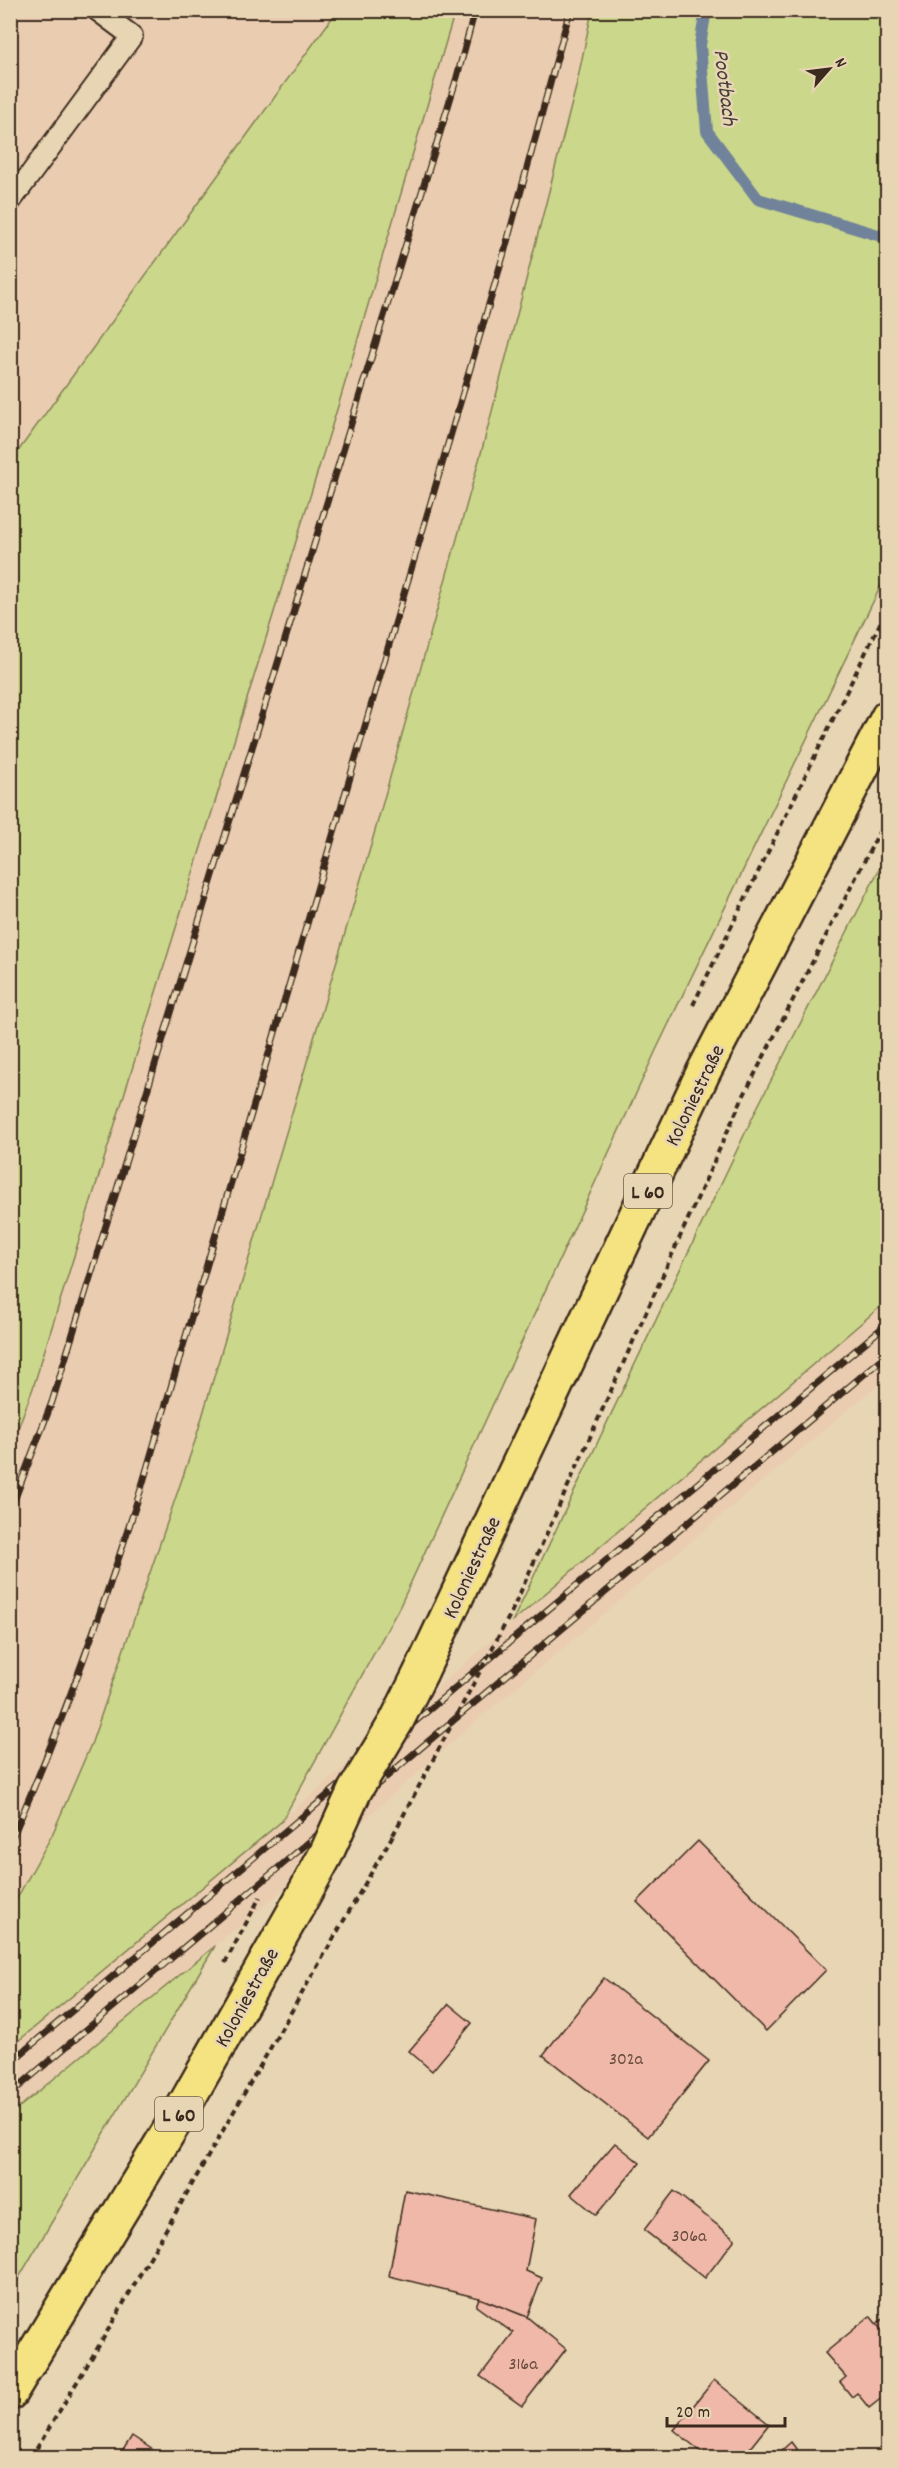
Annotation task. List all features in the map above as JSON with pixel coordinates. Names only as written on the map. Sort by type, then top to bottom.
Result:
[{"type":"main road","name":"Koloniestraße","points":[[10,2393],[183,2108],[326,1854],[355,1790],[396,1722],[703,1073],[888,717]]},
{"type":"lane","points":[[10,202],[132,36],[97,10]]},
{"type":"path","points":[[31,2457],[100,2344],[393,1835],[511,1613],[742,1099],[888,815]]},
{"type":"shaded area","points":[[11,11],[337,11],[11,461]]},
{"type":"shaded area","points":[[455,11],[592,11],[576,87],[483,446],[371,845],[195,1441],[92,1742],[52,1835],[11,1909],[11,1447],[33,1388],[339,403]]},
{"type":"shaded area","points":[[887,1301],[887,1377],[470,1726],[326,1854],[11,2114],[11,2047],[214,1879]]},
{"type":"green space","points":[[337,11],[455,11],[339,403],[33,1388],[11,1447],[11,461]]},
{"type":"green space","points":[[592,11],[887,11],[887,573],[657,1048],[400,1606],[282,1821],[11,2047],[11,1909],[52,1835],[92,1742],[195,1441],[371,845],[483,446],[576,87]]},
{"type":"green space","points":[[887,854],[887,1301],[512,1622],[757,1108]]},
{"type":"green space","points":[[215,1946],[11,2291],[11,2114]]},
{"type":"building","points":[[698,1841],[826,1970],[766,2031],[637,1902]]},
{"type":"building","points":[[604,1978],[709,2061],[648,2137],[543,2055]]},
{"type":"building","points":[[449,2004],[472,2023],[432,2071],[409,2051]]},
{"type":"building","points":[[615,2143],[640,2163],[596,2215],[571,2194]]},
{"type":"building","points":[[405,2190],[536,2219],[526,2271],[542,2278],[527,2317],[479,2298],[389,2276]]},
{"type":"building","points":[[674,2191],[735,2239],[705,2278],[644,2230]]},
{"type":"building","points":[[479,2298],[527,2317],[566,2349],[522,2406],[480,2376],[513,2333],[476,2306]]},
{"type":"building","points":[[888,2315],[888,2338],[876,2324]]},
{"type":"building","points":[[870,2316],[888,2338],[888,2393],[869,2408],[857,2393],[852,2397],[840,2382],[846,2377],[825,2353]]},
{"type":"building","points":[[714,2380],[769,2424],[742,2458],[709,2458],[674,2430]]},
{"type":"building","points":[[132,2436],[165,2458],[118,2458]]},
{"type":"building","points":[[791,2442],[803,2458],[773,2458]]},
{"type":"waterway","name":"Pootbach","points":[[706,10],[700,45],[707,131],[758,199],[888,238]]},
{"type":"railway","points":[[10,1511],[52,1402],[457,77],[475,10]]},
{"type":"railway","points":[[10,1842],[81,1667],[141,1489],[504,253],[570,10]]},
{"type":"railway","points":[[10,2063],[888,1323]]},
{"type":"railway","points":[[10,2094],[888,1354]]}]
